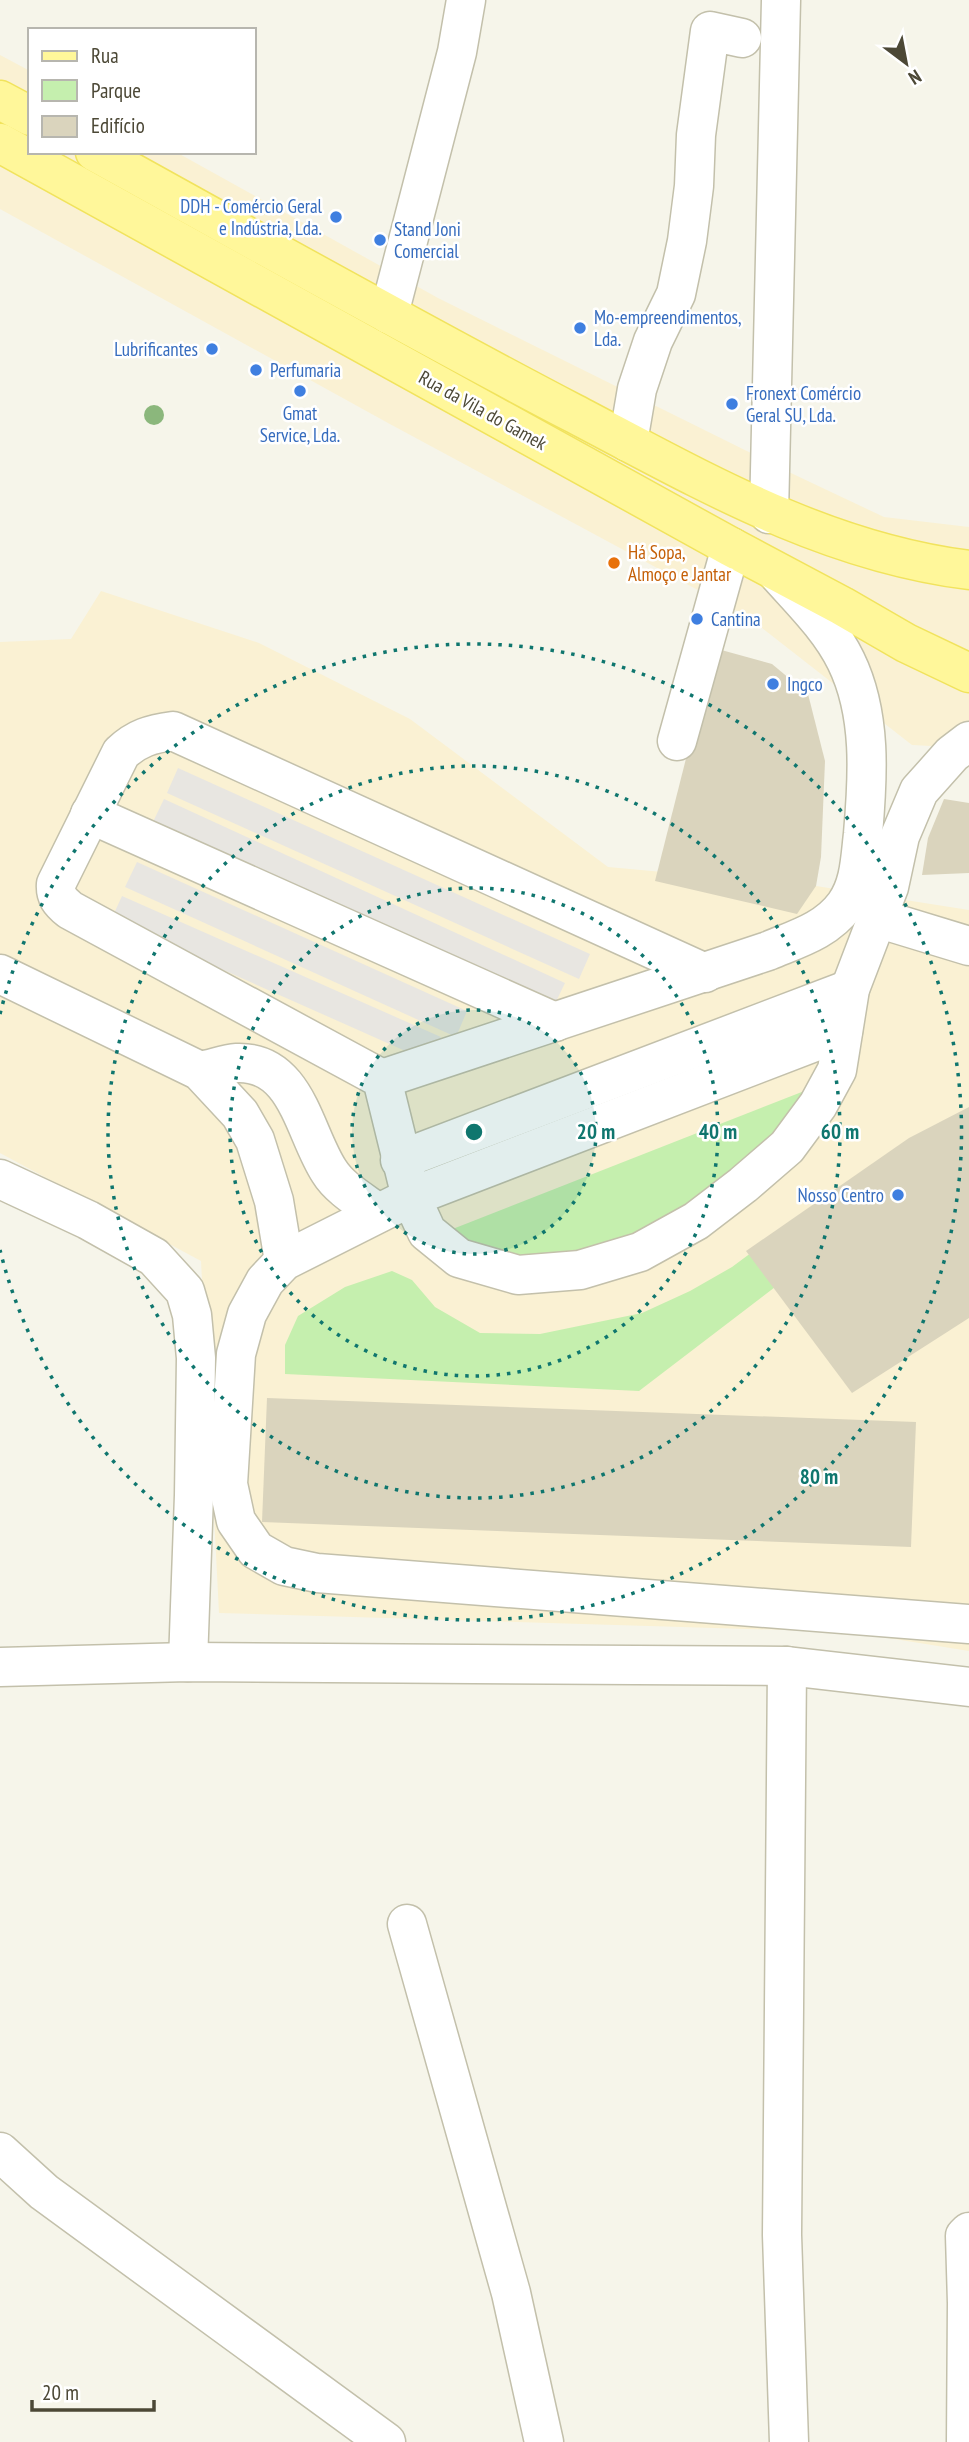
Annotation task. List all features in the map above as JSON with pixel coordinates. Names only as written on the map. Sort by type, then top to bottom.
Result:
[{"type":"main road","points":[[0,100],[28,115]]},
{"type":"main road","name":"Rua da Vila do Gamek","points":[[0,143],[906,643],[969,673]]},
{"type":"main road","name":"Rua da Vila do Gamek","points":[[99,154],[389,314],[769,514],[850,545],[932,566],[969,570]]},
{"type":"street","points":[[389,314],[457,52],[466,0]]},
{"type":"street","points":[[769,514],[781,0]]},
{"type":"street","points":[[628,442],[637,389],[653,341],[676,294],[687,241],[694,186],[696,135],[710,32],[742,38]]},
{"type":"street","points":[[677,741],[731,547]]},
{"type":"street","points":[[705,974],[173,732],[156,733],[136,740],[121,753],[56,884],[56,893],[61,903],[382,1079],[705,974],[821,929],[845,905],[859,875],[867,762],[863,722],[857,690],[846,660],[814,615],[775,571]]},
{"type":"street","points":[[200,1072],[238,1063],[263,1068],[285,1084],[304,1114],[315,1146],[330,1174],[348,1190],[395,1205],[459,1258],[518,1275],[580,1270],[640,1252],[696,1221],[787,1147],[818,1105],[837,1070],[850,989],[889,887],[900,836],[919,791],[952,754],[969,741]]},
{"type":"street","points":[[90,814],[555,1022]]},
{"type":"street","points":[[877,918],[969,946]]},
{"type":"street","points":[[0,974],[200,1072],[240,1114],[255,1140],[274,1201],[284,1261]]},
{"type":"street","points":[[400,1160],[850,989]]},
{"type":"street","points":[[844,1031],[395,1205],[284,1261],[265,1281],[247,1314],[236,1354],[228,1484],[236,1521],[256,1550],[284,1566],[317,1573],[969,1624]]},
{"type":"street","points":[[382,1079],[400,1160],[395,1205]]},
{"type":"street","points":[[0,1179],[89,1220],[154,1257],[185,1291],[192,1315],[196,1358],[188,1662]]},
{"type":"street","points":[[0,1667],[188,1662],[787,1666],[969,1686]]},
{"type":"street","points":[[787,1666],[782,2235],[789,2442]]},
{"type":"street","points":[[407,1924],[511,2293],[544,2442]]},
{"type":"street","points":[[0,2152],[44,2192],[386,2442]]},
{"type":"street","points":[[966,2442],[968,2302],[965,2236],[969,2232]]},
{"type":"shaded area","points":[[0,55],[28,70],[28,154],[180,154],[438,298],[884,517],[969,527],[969,748],[912,745],[748,617],[0,209]]},
{"type":"shaded area","points":[[101,591],[259,643],[410,719],[608,867],[816,886],[969,910],[969,1651],[851,1632],[219,1613],[201,1261],[0,1153],[0,642],[71,639]]},
{"type":"shaded area","points":[[178,768],[590,954],[579,979],[167,793]]},
{"type":"shaded area","points":[[164,799],[565,983],[552,1010],[151,826]]},
{"type":"shaded area","points":[[137,862],[467,1011],[456,1037],[125,887]]},
{"type":"shaded area","points":[[122,896],[441,1037],[430,1062],[111,920]]},
{"type":"green space","points":[[812,1088],[781,1130],[695,1206],[592,1253],[491,1258],[445,1232]]},
{"type":"green space","points":[[771,1238],[796,1271],[639,1391],[285,1374],[285,1345],[298,1316],[345,1287],[392,1271],[412,1280],[435,1307],[480,1333],[540,1334],[642,1313],[690,1291],[732,1267]]},
{"type":"building","points":[[714,648],[772,664],[808,694],[825,761],[821,857],[816,886],[797,914],[655,881]]},
{"type":"building","points":[[944,799],[969,803],[969,873],[922,875],[928,838]]},
{"type":"building","name":"Nosso Centro","points":[[969,1107],[969,1318],[852,1393],[746,1251],[909,1138]]},
{"type":"building","points":[[267,1398],[916,1422],[911,1547],[262,1522]]},
{"type":"place","name":"DDH - Comércio Geral e Indústria, Lda.","points":[[336,217]]},
{"type":"place","name":"Stand Joni Comercial","points":[[380,240]]},
{"type":"place","name":"Mo-empreendimentos, Lda.","points":[[580,328]]},
{"type":"place","name":"Lubrificantes","points":[[212,349]]},
{"type":"place","name":"Perfumaria","points":[[256,370]]},
{"type":"place","name":"Gmat Service, Lda.","points":[[300,391]]},
{"type":"place","name":"Fronext Comércio Geral SU, Lda.","points":[[732,404]]},
{"type":"place","name":"Há Sopa, Almoço e Jantar","points":[[614,563]]},
{"type":"place","name":"Cantina","points":[[697,619]]},
{"type":"place","name":"Ingco","points":[[773,684]]},
{"type":"place","name":"Nosso Centro","points":[[898,1195]]}]
